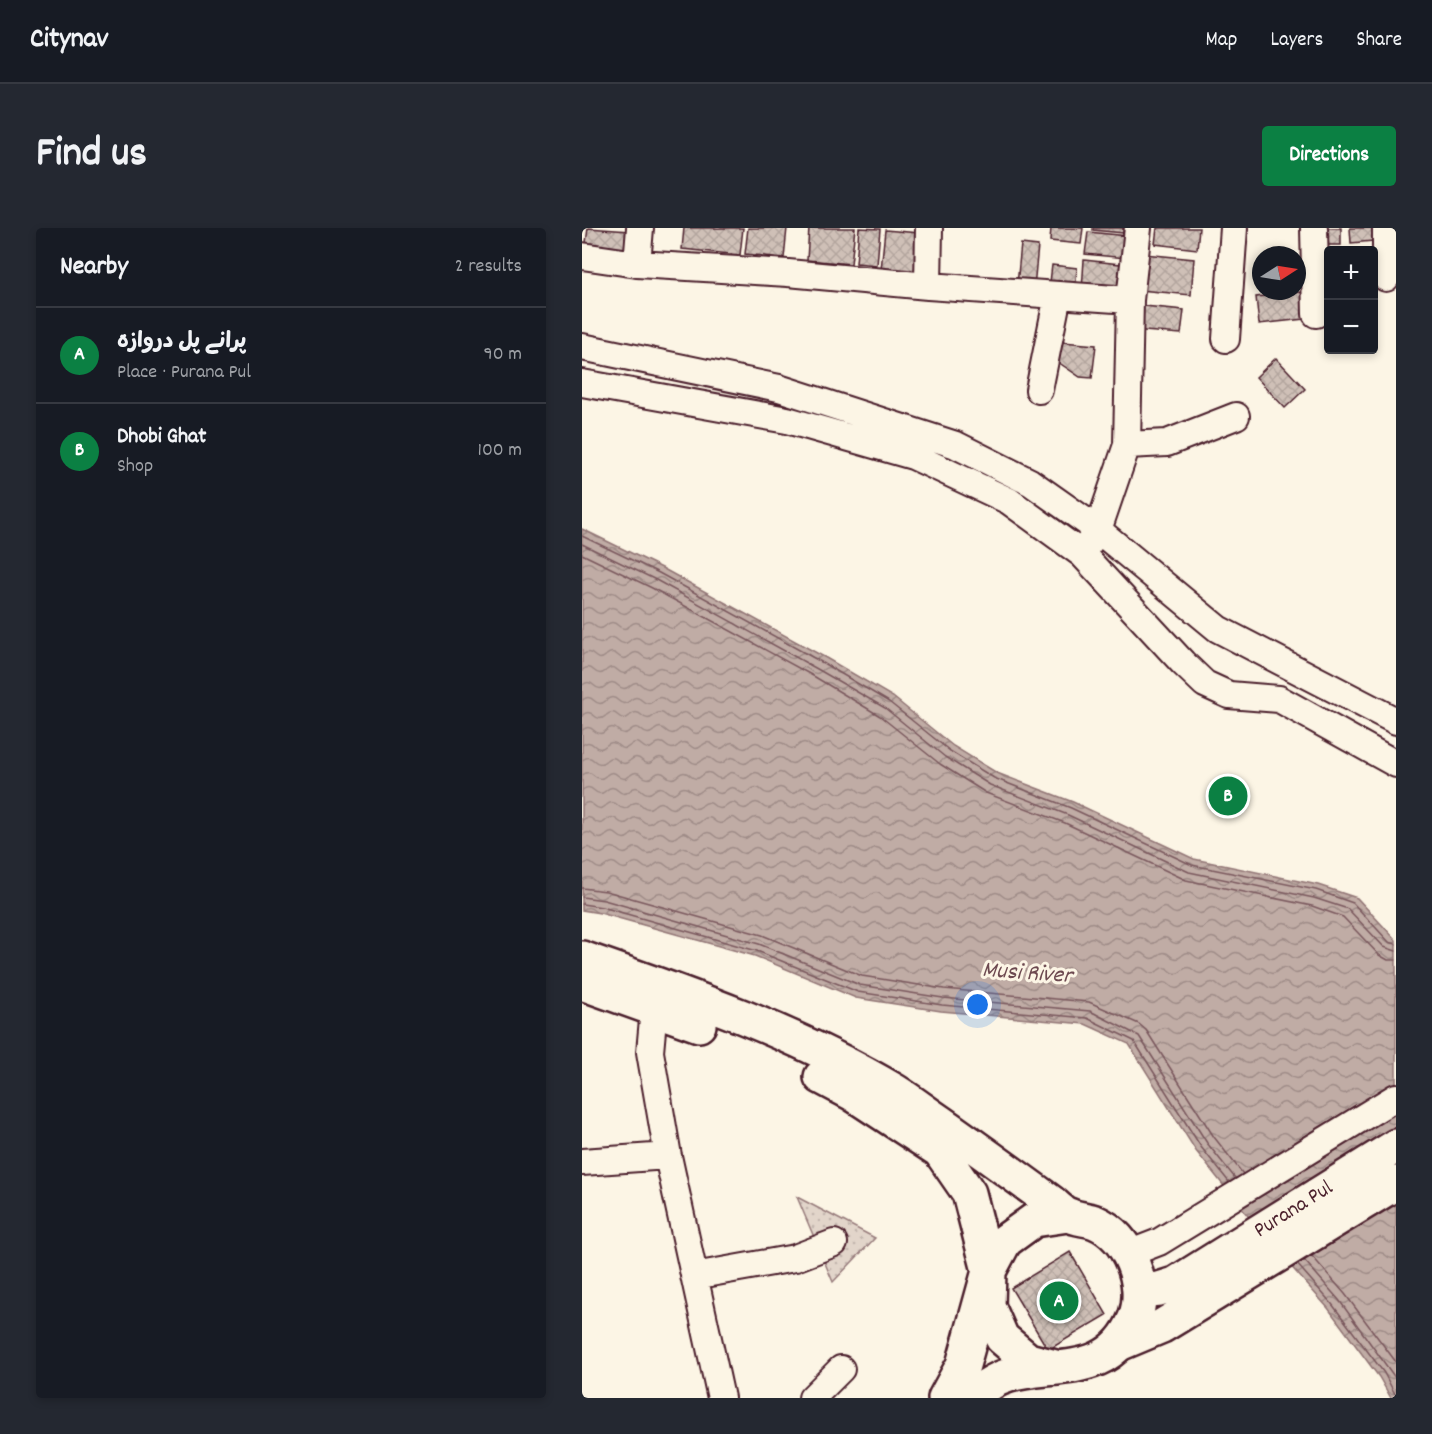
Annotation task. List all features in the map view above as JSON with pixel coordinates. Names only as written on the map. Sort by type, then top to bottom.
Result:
[{"type":"main road","points":[[582,958],[657,997],[774,1052],[853,1094],[940,1151],[969,1193],[989,1271],[988,1306],[1002,1338],[1028,1360],[1062,1369]]},
{"type":"main road","points":[[582,983],[657,997],[790,1035],[895,1091],[1068,1215],[1097,1223],[1121,1242],[1135,1265],[1140,1291],[1135,1317],[1119,1344]]},
{"type":"main road","name":"Purana Pul","points":[[1196,1288],[1396,1146]]},
{"type":"main road","name":"Purana Pul","points":[[1196,1288],[1396,1183]]},
{"type":"main road","points":[[945,1398],[963,1365],[989,1271],[1005,1241],[1034,1220],[1068,1215]]},
{"type":"main road","points":[[1140,1291],[1175,1284],[1196,1288]]},
{"type":"main road","points":[[986,1395],[999,1378],[1029,1370],[1062,1369],[1093,1363],[1119,1344],[1162,1326],[1196,1288]]},
{"type":"street","points":[[637,264],[640,228]]},
{"type":"street","points":[[928,286],[929,228]]},
{"type":"street","points":[[1082,554],[1098,530],[1127,445],[1130,300],[1138,228]]},
{"type":"street","points":[[1226,339],[1234,228]]},
{"type":"street","points":[[1314,228],[1316,314]]},
{"type":"street","points":[[1386,228],[1386,278]]},
{"type":"street","points":[[582,256],[637,264],[788,273],[928,286],[1130,300]]},
{"type":"street","points":[[1039,390],[1058,295]]},
{"type":"street","points":[[582,346],[779,388],[956,445],[1030,482],[1098,530],[1218,629],[1396,721]]},
{"type":"street","points":[[582,383],[787,420],[913,456],[1009,501],[1082,554],[1205,684],[1229,695],[1279,699],[1396,764]]},
{"type":"street","points":[[1127,445],[1167,443],[1236,416]]},
{"type":"street","points":[[1322,722],[1334,689]]},
{"type":"street","points":[[657,997],[650,1052],[668,1156],[721,1398]]},
{"type":"street","points":[[1128,1254],[1159,1242],[1396,1097]]},
{"type":"street","points":[[582,1162],[668,1156]]},
{"type":"street","points":[[694,1276],[795,1258],[834,1243]]},
{"type":"street","points":[[812,1398],[841,1369]]},
{"type":"shaded area","points":[[797,1197],[875,1238],[833,1282]]},
{"type":"water","name":"Musi River","points":[[582,529],[662,568],[893,697],[953,746],[997,773],[1073,802],[1194,859],[1318,885],[1357,898],[1396,940],[1396,1398],[1391,1398],[1379,1377],[1328,1308],[1264,1236],[1196,1151],[1129,1044],[1085,1024],[941,1011],[856,998],[755,956],[582,910]]},
{"type":"building","points":[[588,228],[629,231],[627,254],[585,250]]},
{"type":"building","points":[[684,228],[743,228],[740,255],[682,249]]},
{"type":"building","points":[[748,228],[787,228],[784,258],[745,254]]},
{"type":"building","points":[[809,228],[855,228],[851,264],[807,260]]},
{"type":"building","points":[[859,228],[880,229],[877,265],[856,263]]},
{"type":"building","points":[[1051,228],[1083,228],[1081,244],[1050,241]]},
{"type":"building","points":[[1093,228],[1123,228],[1123,233],[1093,230]]},
{"type":"building","points":[[1157,228],[1199,228],[1197,249],[1155,244]]},
{"type":"building","points":[[1319,228],[1341,228],[1341,245],[1320,245]]},
{"type":"building","points":[[1350,228],[1372,228],[1373,241],[1351,243]]},
{"type":"building","points":[[885,230],[919,233],[916,273],[881,270]]},
{"type":"building","points":[[1088,232],[1128,236],[1126,258],[1085,254]]},
{"type":"building","points":[[1021,244],[1038,246],[1034,287],[1017,285]]},
{"type":"building","points":[[1144,254],[1194,259],[1191,295],[1140,290]]},
{"type":"building","points":[[1084,260],[1120,264],[1117,294],[1082,290]]},
{"type":"building","points":[[1052,265],[1077,268],[1075,294],[1049,291]]},
{"type":"building","points":[[1256,300],[1303,300],[1304,319],[1259,324]]},
{"type":"building","points":[[1134,305],[1184,310],[1181,334],[1132,330]]},
{"type":"building","points":[[1051,341],[1096,345],[1092,378],[1080,377],[1049,356]]},
{"type":"building","points":[[1276,358],[1305,389],[1285,408],[1256,377]]},
{"type":"building","points":[[1070,1252],[1107,1315],[1048,1350],[1011,1288]]},
{"type":"place","name":"Dhobi Ghat","points":[[1228,796]]},
{"type":"place","name":"پرانے پل دروازہ","points":[[1059,1301]]}]
